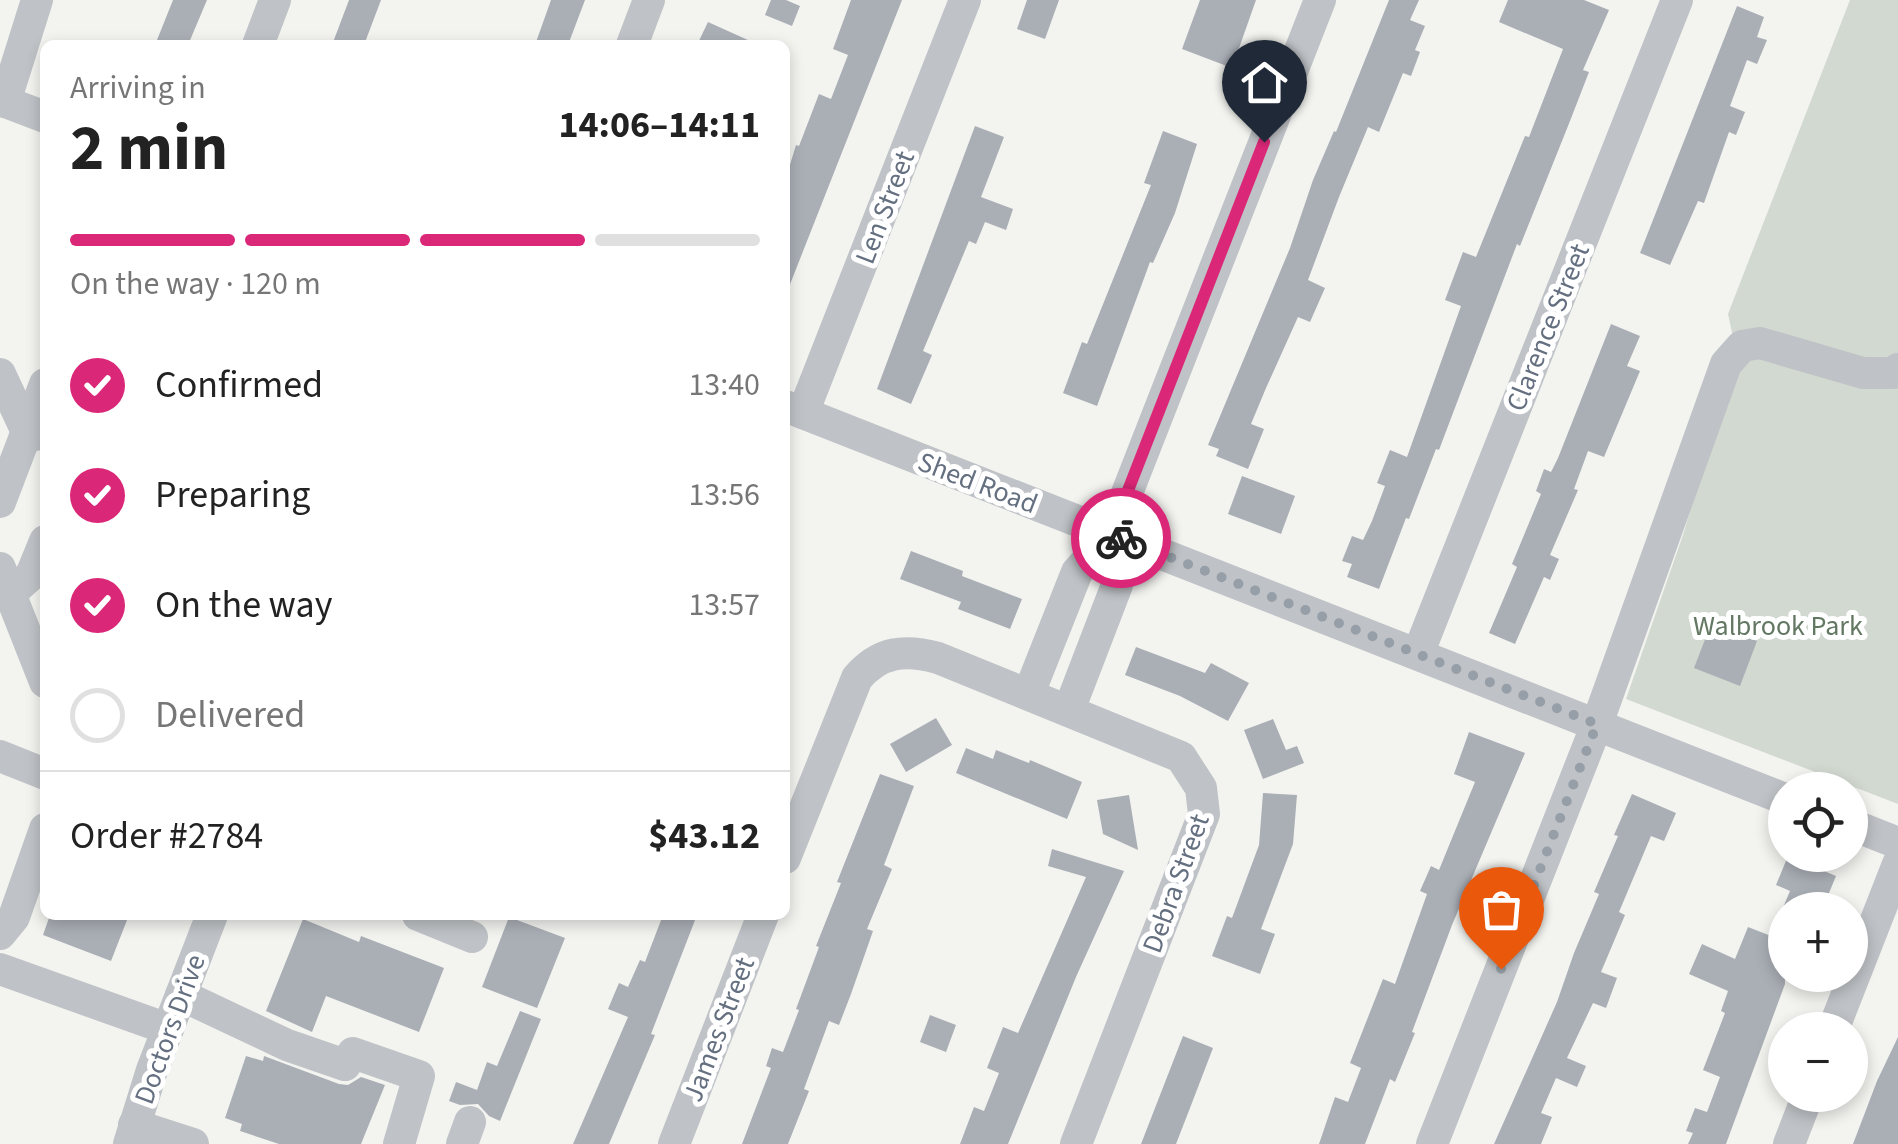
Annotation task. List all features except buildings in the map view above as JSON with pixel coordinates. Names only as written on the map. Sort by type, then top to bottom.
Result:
[{"type":"street","points":[[36,0],[2,101],[40,115]]},
{"type":"street","points":[[260,40],[275,0]]},
{"type":"street","points":[[634,40],[650,0]]},
{"type":"street","name":"Len Street","points":[[794,410],[965,0]]},
{"type":"street","points":[[790,845],[851,690],[874,660],[903,652],[919,653],[1049,702],[1077,572],[1111,534],[1320,0]]},
{"type":"street","name":"Clarence Street","points":[[1418,654],[1676,0]]},
{"type":"street","points":[[1432,1144],[1597,724],[1726,364],[1742,346],[1760,343],[1864,374],[1898,369]]},
{"type":"street","points":[[0,374],[22,425]]},
{"type":"street","points":[[0,502],[22,425],[40,393]]},
{"type":"street","name":"Shed Road","points":[[794,410],[1768,792]]},
{"type":"street","points":[[40,553],[31,575],[4,580],[40,670]]},
{"type":"street","name":"Debra Street","points":[[1049,702],[1182,757],[1200,788],[1204,814],[1076,1144]]},
{"type":"street","points":[[0,756],[40,772]]},
{"type":"street","points":[[1868,832],[1898,844]]},
{"type":"street","points":[[0,934],[14,918],[40,849]]},
{"type":"street","points":[[1840,1012],[1898,864]]},
{"type":"street","name":"Doctors Drive","points":[[132,1134],[210,920]]},
{"type":"street","points":[[430,920],[472,937]]},
{"type":"street","name":"James Street","points":[[674,1144],[761,920]]},
{"type":"street","points":[[0,969],[168,1030]]},
{"type":"street","points":[[181,995],[302,1050],[346,1065],[353,1053],[418,1076],[399,1144]]},
{"type":"street","points":[[1789,1144],[1801,1112]]},
{"type":"street","points":[[132,1134],[193,1144]]},
{"type":"green space","name":"Walbrook Park","points":[[1850,0],[1898,0],[1898,804],[1868,792],[1868,772],[1815,772],[1626,699],[1683,535],[1727,387],[1739,365],[1728,314]]},
{"type":"way so far","points":[[1121,538],[1597,724],[1501,969]]},
{"type":"route","points":[[1121,538],[1111,534],[1264,142]]}]
